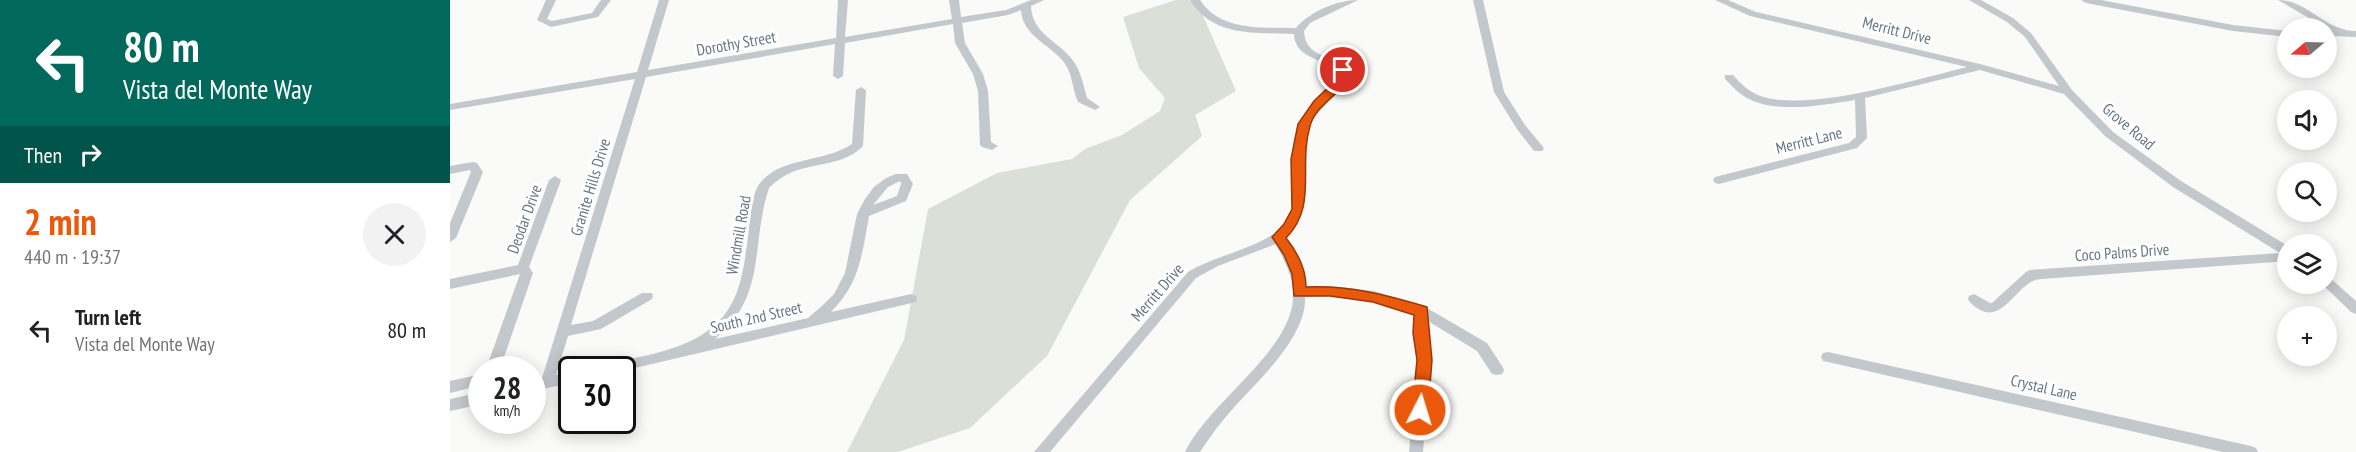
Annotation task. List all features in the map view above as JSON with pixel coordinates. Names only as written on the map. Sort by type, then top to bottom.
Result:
[{"type":"street","points":[[551,0],[542,20],[550,24],[595,15],[606,0]]},
{"type":"street","name":"Granite Hills Drive","points":[[546,371],[563,332],[664,0]]},
{"type":"street","points":[[838,76],[843,0]]},
{"type":"street","points":[[954,0],[962,48],[981,82],[986,145],[992,146]]},
{"type":"street","name":"Dorothy Street","points":[[450,107],[1008,12],[1039,0]]},
{"type":"street","points":[[1195,0],[1204,14],[1229,26],[1299,31]]},
{"type":"street","points":[[1192,452],[1219,411],[1282,346],[1296,320],[1300,300],[1299,274],[1290,254],[1278,237],[1290,226],[1299,209],[1298,159],[1304,124],[1318,104],[1345,75],[1341,68],[1305,49],[1299,39],[1299,31],[1307,21],[1353,0]]},
{"type":"street","points":[[1478,0],[1499,93],[1538,148]]},
{"type":"street","name":"Merritt Drive","points":[[1720,0],[1753,14],[1980,67],[2068,92]]},
{"type":"street","name":"Grove Road","points":[[1974,0],[2010,20],[2028,35],[2068,92],[2109,134],[2150,165],[2277,245]]},
{"type":"street","points":[[2086,0],[2233,28],[2277,33]]},
{"type":"street","points":[[2283,0],[2342,34]]},
{"type":"street","points":[[1026,5],[1025,13],[1029,23],[1040,37],[1065,58],[1073,68],[1082,100],[1095,107]]},
{"type":"street","points":[[2337,34],[2356,34]]},
{"type":"street","name":"Merritt Lane","points":[[1729,77],[1747,94],[1770,102],[1812,103],[1860,95],[1980,67]]},
{"type":"street","name":"Windmill Road","points":[[686,351],[718,329],[735,311],[745,294],[764,186],[785,169],[844,154],[857,146],[861,90]]},
{"type":"street","name":"Merritt Lane","points":[[1719,180],[1853,146],[1862,138],[1860,95]]},
{"type":"street","points":[[450,170],[473,166],[477,171],[450,238]]},
{"type":"street","name":"Deodar Drive","points":[[498,356],[527,273],[523,268],[555,180]]},
{"type":"street","points":[[810,322],[838,298],[851,280],[863,214]]},
{"type":"street","name":"Merritt Drive","points":[[1041,452],[1192,275],[1206,265],[1278,237]]},
{"type":"street","name":"Coco Palms Drive","points":[[1974,299],[1988,309],[1997,306],[2030,275],[2277,258]]},
{"type":"street","points":[[450,284],[523,268]]},
{"type":"street","points":[[1299,292],[1330,291],[1374,296],[1422,311],[1482,347],[1497,370]]},
{"type":"street","points":[[2337,291],[2356,309]]},
{"type":"street","points":[[563,332],[596,325],[647,296]]},
{"type":"street","name":"South 2nd Street","points":[[636,363],[911,299]]},
{"type":"street","points":[[1416,452],[1424,360],[1420,333],[1422,311]]},
{"type":"street","name":"Crystal Lane","points":[[1828,357],[2251,452]]},
{"type":"street","points":[[450,387],[468,382]]},
{"type":"street","points":[[450,405],[468,401]]},
{"type":"shaded area","points":[[1176,0],[1196,0],[1236,91],[1195,115],[1202,136],[1130,200],[1047,356],[970,428],[898,452],[847,452],[904,340],[928,209],[997,173],[1072,159],[1085,149],[1122,135],[1160,111],[1165,98],[1139,68],[1123,17]]},
{"type":"route","points":[[1343,70],[1345,75],[1343,80],[1318,104],[1304,124],[1298,159],[1299,209],[1294,221],[1278,237],[1290,254],[1299,274],[1299,292],[1330,291],[1374,296],[1422,311],[1420,333],[1424,360],[1420,410]]}]
